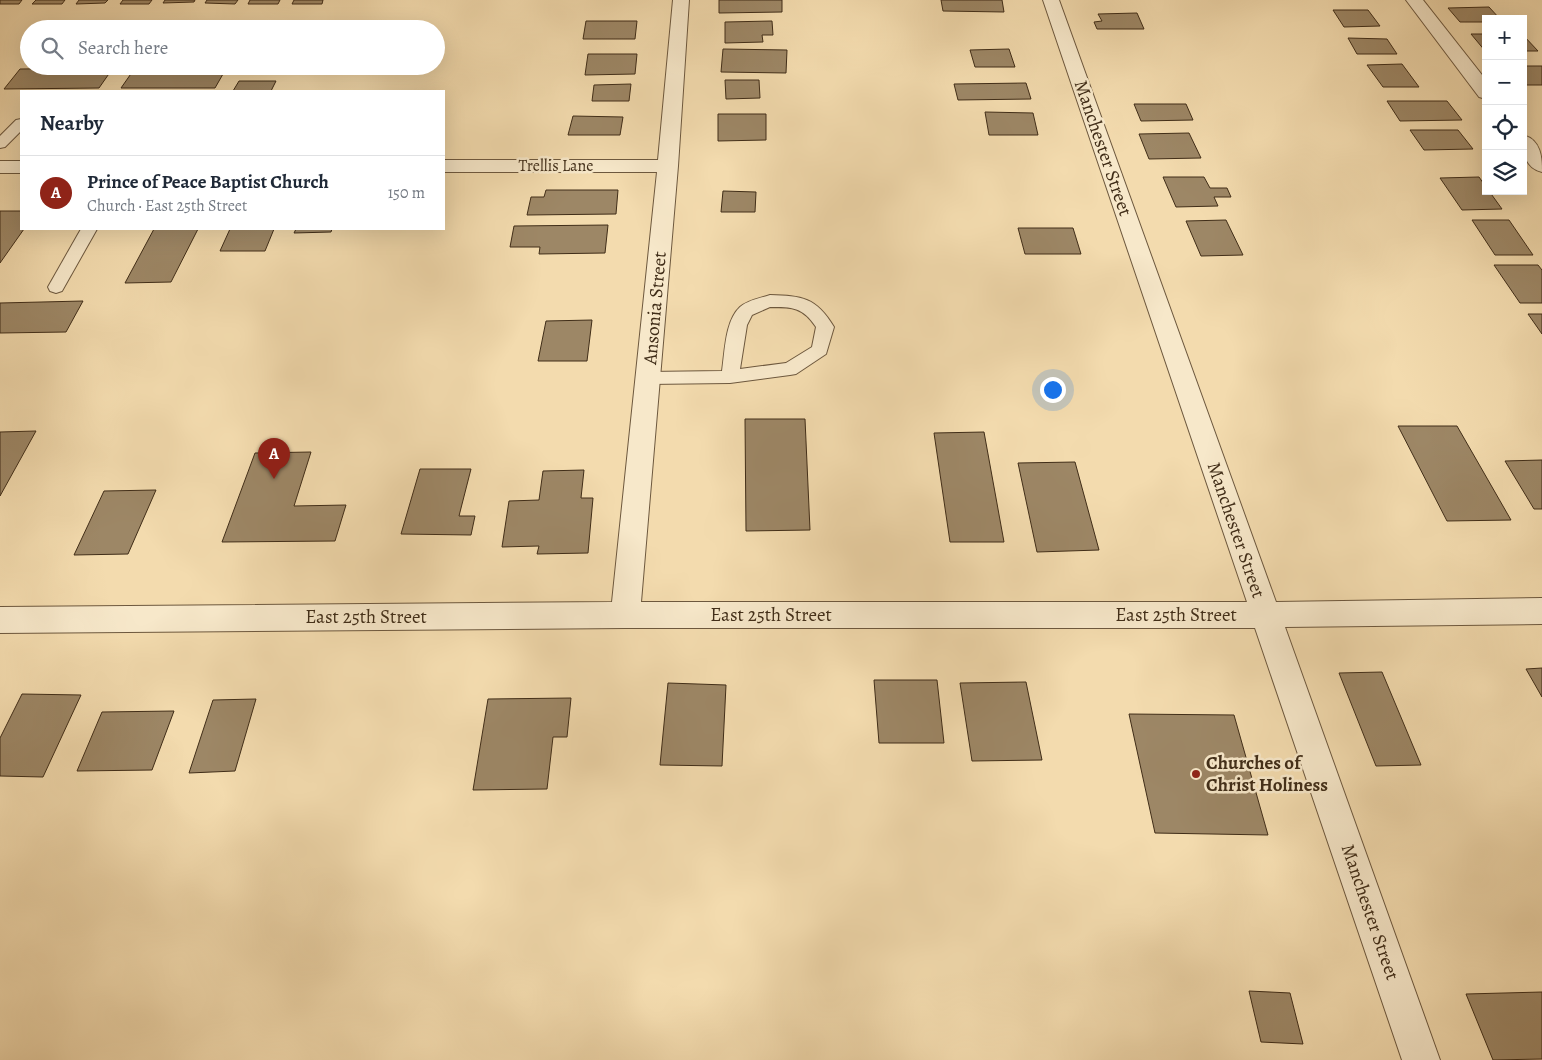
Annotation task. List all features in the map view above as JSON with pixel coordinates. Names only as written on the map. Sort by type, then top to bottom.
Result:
[{"type":"street","name":"Ansonia Street","points":[[625,615],[668,166],[681,0]]},
{"type":"street","name":"Manchester Street","points":[[1051,0],[1421,1060]]},
{"type":"street","points":[[1414,0],[1482,88]]},
{"type":"street","points":[[1527,147],[1542,166]]},
{"type":"street","name":"Trellis Lane","points":[[445,166],[668,166]]},
{"type":"street","points":[[0,167],[20,167]]},
{"type":"street","name":"East 25th Street","points":[[0,620],[625,615],[1266,615],[1542,611]]},
{"type":"lane","points":[[0,144],[20,124]]},
{"type":"lane","points":[[56,287],[88,230]]},
{"type":"lane","points":[[648,378],[730,377],[790,369],[820,350],[825,327],[816,313],[799,302],[770,301],[759,304],[746,311],[738,325],[730,377]]},
{"type":"building","points":[[0,0],[22,0],[19,4],[0,4]]},
{"type":"building","points":[[36,0],[65,0],[62,4],[32,4]]},
{"type":"building","points":[[79,0],[108,0],[105,3],[76,4]]},
{"type":"building","points":[[123,0],[152,0],[149,4],[120,4]]},
{"type":"building","points":[[165,0],[195,0],[194,2],[163,3]]},
{"type":"building","points":[[207,0],[238,0],[235,4],[205,3]]},
{"type":"building","points":[[250,0],[280,0],[278,4],[248,4]]},
{"type":"building","points":[[294,0],[323,0],[322,4],[292,4]]},
{"type":"building","points":[[719,0],[782,0],[782,12],[719,13]]},
{"type":"building","points":[[941,0],[1002,0],[1004,12],[943,11]]},
{"type":"building","points":[[1489,7],[1496,15],[1482,15],[1482,22],[1460,22],[1448,8]]},
{"type":"building","points":[[1333,10],[1368,10],[1380,26],[1344,27]]},
{"type":"building","points":[[1137,13],[1144,29],[1097,29],[1094,22],[1102,21],[1098,14]]},
{"type":"building","points":[[586,21],[637,21],[635,39],[583,39]]},
{"type":"building","points":[[772,21],[773,35],[762,35],[763,42],[725,43],[725,22]]},
{"type":"building","points":[[1471,34],[1482,34],[1482,47]]},
{"type":"building","points":[[1348,38],[1387,39],[1397,54],[1357,54]]},
{"type":"building","points":[[1527,39],[1538,51],[1527,51]]},
{"type":"building","points":[[723,49],[787,50],[786,73],[721,72]]},
{"type":"building","points":[[1009,49],[1015,67],[975,67],[970,50]]},
{"type":"building","points":[[588,54],[637,54],[635,74],[585,75]]},
{"type":"building","points":[[1402,64],[1419,87],[1383,87],[1367,65]]},
{"type":"building","points":[[1527,66],[1542,66],[1542,85],[1527,85]]},
{"type":"building","points":[[20,69],[20,75],[108,75],[99,88],[4,89]]},
{"type":"building","points":[[130,75],[222,75],[215,88],[121,88]]},
{"type":"building","points":[[725,80],[759,80],[760,98],[726,99]]},
{"type":"building","points":[[239,81],[276,81],[272,90],[234,90]]},
{"type":"building","points":[[1026,83],[1031,99],[958,100],[954,84]]},
{"type":"building","points":[[631,84],[629,101],[592,101],[594,85]]},
{"type":"building","points":[[1387,101],[1447,101],[1462,120],[1400,121]]},
{"type":"building","points":[[1134,104],[1186,104],[1193,120],[1141,121]]},
{"type":"building","points":[[985,112],[1033,113],[1038,135],[989,135]]},
{"type":"building","points":[[718,114],[766,114],[766,140],[718,141]]},
{"type":"building","points":[[573,116],[623,117],[620,135],[568,135]]},
{"type":"building","points":[[1410,130],[1458,130],[1473,149],[1424,150]]},
{"type":"building","points":[[1189,133],[1201,158],[1149,159],[1139,134]]},
{"type":"building","points":[[1163,177],[1204,177],[1210,188],[1227,188],[1231,197],[1214,197],[1218,206],[1176,207]]},
{"type":"building","points":[[1479,177],[1482,181],[1482,195],[1492,195],[1502,209],[1462,210],[1440,178]]},
{"type":"building","points":[[546,190],[618,190],[616,214],[527,215],[531,197],[544,197]]},
{"type":"building","points":[[723,191],[756,192],[755,212],[721,212]]},
{"type":"building","points":[[0,211],[20,211],[20,230],[23,230],[0,263]]},
{"type":"building","points":[[1226,220],[1243,255],[1201,256],[1186,221]]},
{"type":"building","points":[[1472,220],[1509,220],[1533,255],[1495,255]]},
{"type":"building","points":[[608,225],[605,253],[539,254],[540,247],[510,247],[514,226]]},
{"type":"building","points":[[1018,228],[1073,228],[1081,254],[1025,254]]},
{"type":"building","points":[[153,230],[197,230],[171,282],[125,283]]},
{"type":"building","points":[[230,230],[274,230],[265,251],[220,251]]},
{"type":"building","points":[[296,230],[332,230],[331,232],[294,233]]},
{"type":"building","points":[[1494,265],[1538,265],[1542,270],[1542,303],[1520,303]]},
{"type":"building","points":[[83,301],[66,332],[0,333],[0,303]]},
{"type":"building","points":[[1528,314],[1542,314],[1542,334]]},
{"type":"building","points":[[592,320],[587,361],[538,361],[546,321]]},
{"type":"building","points":[[745,419],[805,419],[810,530],[746,531]]},
{"type":"building","points":[[1398,426],[1457,426],[1511,520],[1447,521]]},
{"type":"building","points":[[36,431],[0,496],[0,432]]},
{"type":"building","points":[[984,432],[1004,542],[950,542],[934,433]]},
{"type":"building","points":[[311,452],[294,506],[346,505],[335,541],[222,542],[255,453]]},
{"type":"building","points":[[1542,460],[1542,509],[1534,509],[1505,461]]},
{"type":"building","points":[[1075,462],[1099,550],[1037,552],[1018,463]]},
{"type":"building","points":[[420,469],[471,469],[459,516],[475,516],[471,535],[401,534]]},
{"type":"building","points":[[584,470],[581,498],[593,498],[588,553],[537,554],[539,546],[502,547],[509,501],[539,500],[543,471]]},
{"type":"building","points":[[156,490],[128,554],[74,555],[104,491]]},
{"type":"building","points":[[1542,668],[1542,697],[1526,669]]},
{"type":"building","points":[[1382,672],[1421,765],[1376,766],[1339,673]]},
{"type":"building","points":[[874,680],[937,680],[944,743],[879,743]]},
{"type":"building","points":[[1026,682],[1042,760],[972,761],[960,683]]},
{"type":"building","points":[[668,683],[726,685],[722,766],[660,765]]},
{"type":"building","points":[[22,694],[81,695],[43,777],[0,776],[0,738]]},
{"type":"building","points":[[571,698],[567,737],[553,737],[547,789],[473,790],[488,699]]},
{"type":"building","points":[[256,699],[235,771],[189,773],[213,700]]},
{"type":"building","points":[[174,711],[152,770],[77,771],[102,712]]},
{"type":"building","name":"Churches of Christ Holiness","points":[[1129,714],[1234,715],[1268,835],[1155,833]]},
{"type":"building","points":[[1249,991],[1290,993],[1303,1044],[1261,1042]]},
{"type":"building","points":[[1542,992],[1542,1059],[1493,1060],[1466,994]]},
{"type":"place","name":"Prince of Peace Baptist Church","points":[[274,479]]},
{"type":"place","name":"Churches of Christ Holiness","points":[[1196,774]]}]
